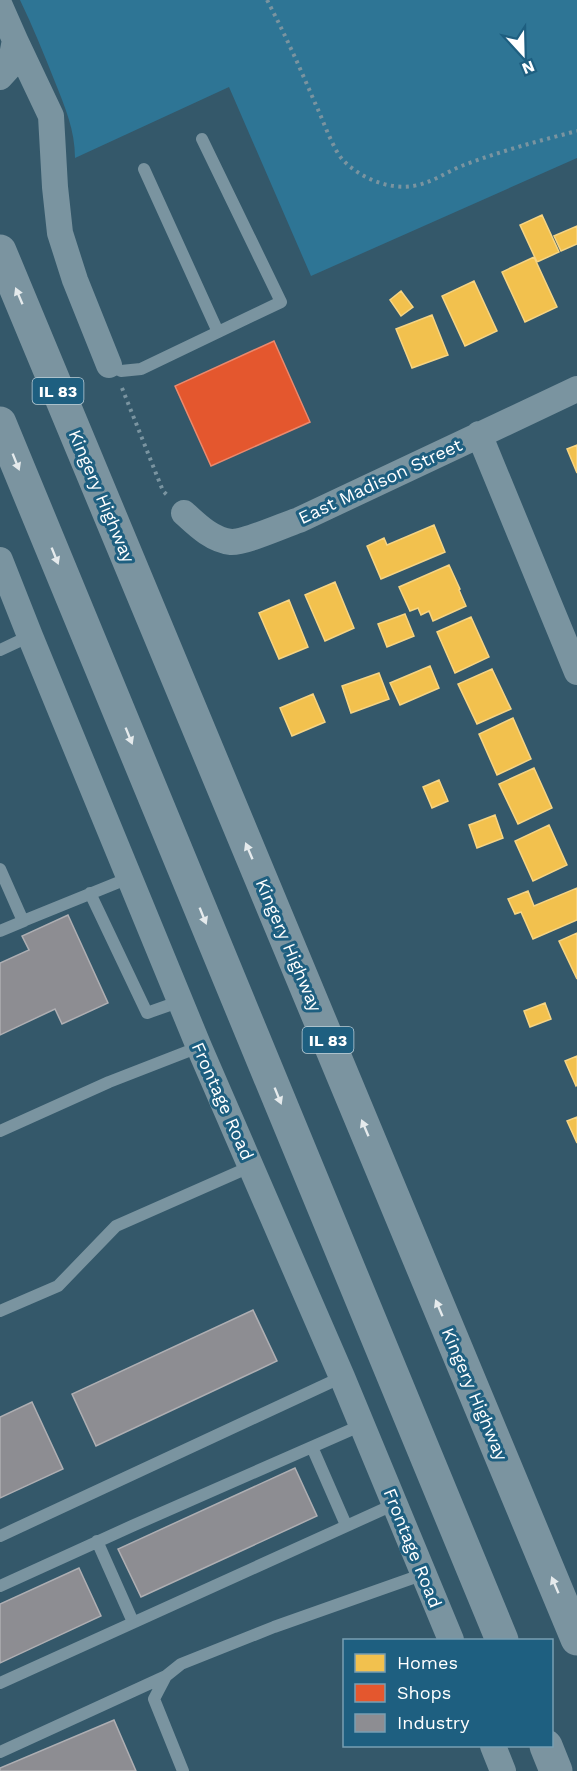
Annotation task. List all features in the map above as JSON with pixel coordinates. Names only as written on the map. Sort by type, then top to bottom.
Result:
[{"type":"highway","name":"Kingery Highway","points":[[0,251],[577,1639]]},
{"type":"highway","points":[[0,423],[501,1639]]},
{"type":"highway","points":[[546,1747],[556,1771]]},
{"type":"street","points":[[0,6],[51,116],[60,233],[75,280],[109,365]]},
{"type":"street","points":[[0,77],[10,66],[15,40]]},
{"type":"street","name":"East Madison Street","points":[[183,513],[215,537],[232,542],[254,536],[298,520],[577,389]]},
{"type":"street","points":[[479,434],[577,672]]},
{"type":"street","name":"Frontage Road","points":[[0,560],[199,1047],[342,1377],[450,1639]]},
{"type":"street","points":[[493,1747],[503,1771]]},
{"type":"lane","points":[[109,365],[121,371],[141,369],[281,302],[202,139]]},
{"type":"lane","points":[[144,169],[218,332]]},
{"type":"lane","points":[[0,650],[30,636]]},
{"type":"lane","points":[[0,869],[24,921]]},
{"type":"lane","points":[[0,931],[129,878]]},
{"type":"lane","points":[[90,893],[147,1013],[181,1001]]},
{"type":"lane","points":[[0,1131],[109,1082],[199,1047]]},
{"type":"lane","points":[[0,1311],[58,1286],[116,1226],[252,1166]]},
{"type":"lane","points":[[0,1536],[342,1377]]},
{"type":"lane","points":[[0,1586],[362,1425]]},
{"type":"lane","points":[[312,1447],[346,1525]]},
{"type":"lane","points":[[0,1683],[395,1504]]},
{"type":"lane","points":[[97,1542],[133,1622]]},
{"type":"lane","points":[[0,1752],[166,1676],[181,1664],[274,1627],[424,1574]]},
{"type":"lane","points":[[166,1676],[154,1699],[183,1771]]},
{"type":"path","points":[[267,0],[342,159],[365,178],[392,186],[412,186],[435,180],[460,166],[495,154],[577,131]]},
{"type":"path","points":[[109,365],[122,387],[164,491],[183,513]]},
{"type":"shaded area","points":[[20,0],[577,0],[577,158],[311,276],[229,87],[75,158],[66,110]]},
{"type":"building: Homes","points":[[542,215],[559,252],[537,262],[520,225]]},
{"type":"building: Homes","points":[[577,226],[577,244],[561,251],[554,236]]},
{"type":"building: Homes","points":[[534,257],[557,307],[525,322],[502,272]]},
{"type":"building: Homes","points":[[474,281],[497,331],[465,346],[442,296]]},
{"type":"building: Homes","points":[[401,291],[413,307],[401,316],[390,300]]},
{"type":"building: Homes","points":[[432,315],[448,355],[412,368],[396,329]]},
{"type":"building: Homes","points":[[577,445],[577,473],[567,449]]},
{"type":"building: Homes","points":[[434,525],[445,552],[381,579],[367,546],[384,538],[387,545]]},
{"type":"building: Homes","points":[[449,565],[466,606],[433,621],[429,611],[421,615],[418,608],[410,611],[399,587]]},
{"type":"building: Homes","points":[[335,582],[354,628],[325,641],[305,595]]},
{"type":"building: Homes","points":[[289,600],[308,647],[279,659],[259,613]]},
{"type":"building: Homes","points":[[405,614],[414,636],[387,647],[378,624]]},
{"type":"building: Homes","points":[[471,617],[489,657],[455,673],[437,632]]},
{"type":"building: Homes","points":[[430,666],[439,688],[400,705],[390,683]]},
{"type":"building: Homes","points":[[492,669],[511,709],[477,724],[458,684]]},
{"type":"building: Homes","points":[[379,673],[389,699],[351,713],[342,686]]},
{"type":"building: Homes","points":[[313,694],[325,722],[292,736],[280,708]]},
{"type":"building: Homes","points":[[513,718],[531,759],[497,775],[479,734]]},
{"type":"building: Homes","points":[[534,768],[552,808],[518,824],[499,784]]},
{"type":"building: Homes","points":[[439,780],[448,801],[432,808],[423,787]]},
{"type":"building: Homes","points":[[495,815],[503,838],[477,848],[469,825]]},
{"type":"building: Homes","points":[[549,825],[567,865],[533,881],[515,841]]},
{"type":"building: Homes","points":[[577,888],[577,920],[533,939],[521,912],[515,914],[508,899],[528,891],[534,906]]},
{"type":"building: Homes","points":[[577,933],[577,979],[559,941]]},
{"type":"building: Homes","points":[[545,1003],[551,1019],[530,1027],[524,1011]]},
{"type":"building: Homes","points":[[577,1056],[577,1085],[576,1086],[565,1061]]},
{"type":"building: Homes","points":[[577,1117],[577,1143],[567,1121]]},
{"type":"building: Shops","points":[[274,341],[310,422],[211,466],[175,386]]},
{"type":"building: Industry","points":[[68,915],[108,1003],[62,1024],[55,1009],[0,1035],[0,963],[29,950],[22,936]]},
{"type":"building: Industry","points":[[253,1310],[277,1361],[96,1446],[72,1394]]},
{"type":"building: Industry","points":[[32,1402],[63,1469],[0,1498],[0,1417]]},
{"type":"building: Industry","points":[[295,1468],[317,1516],[141,1597],[118,1549]]},
{"type":"building: Industry","points":[[79,1568],[101,1616],[0,1663],[0,1604]]},
{"type":"building: Industry","points":[[114,1720],[136,1771],[0,1771],[0,1768]]}]
